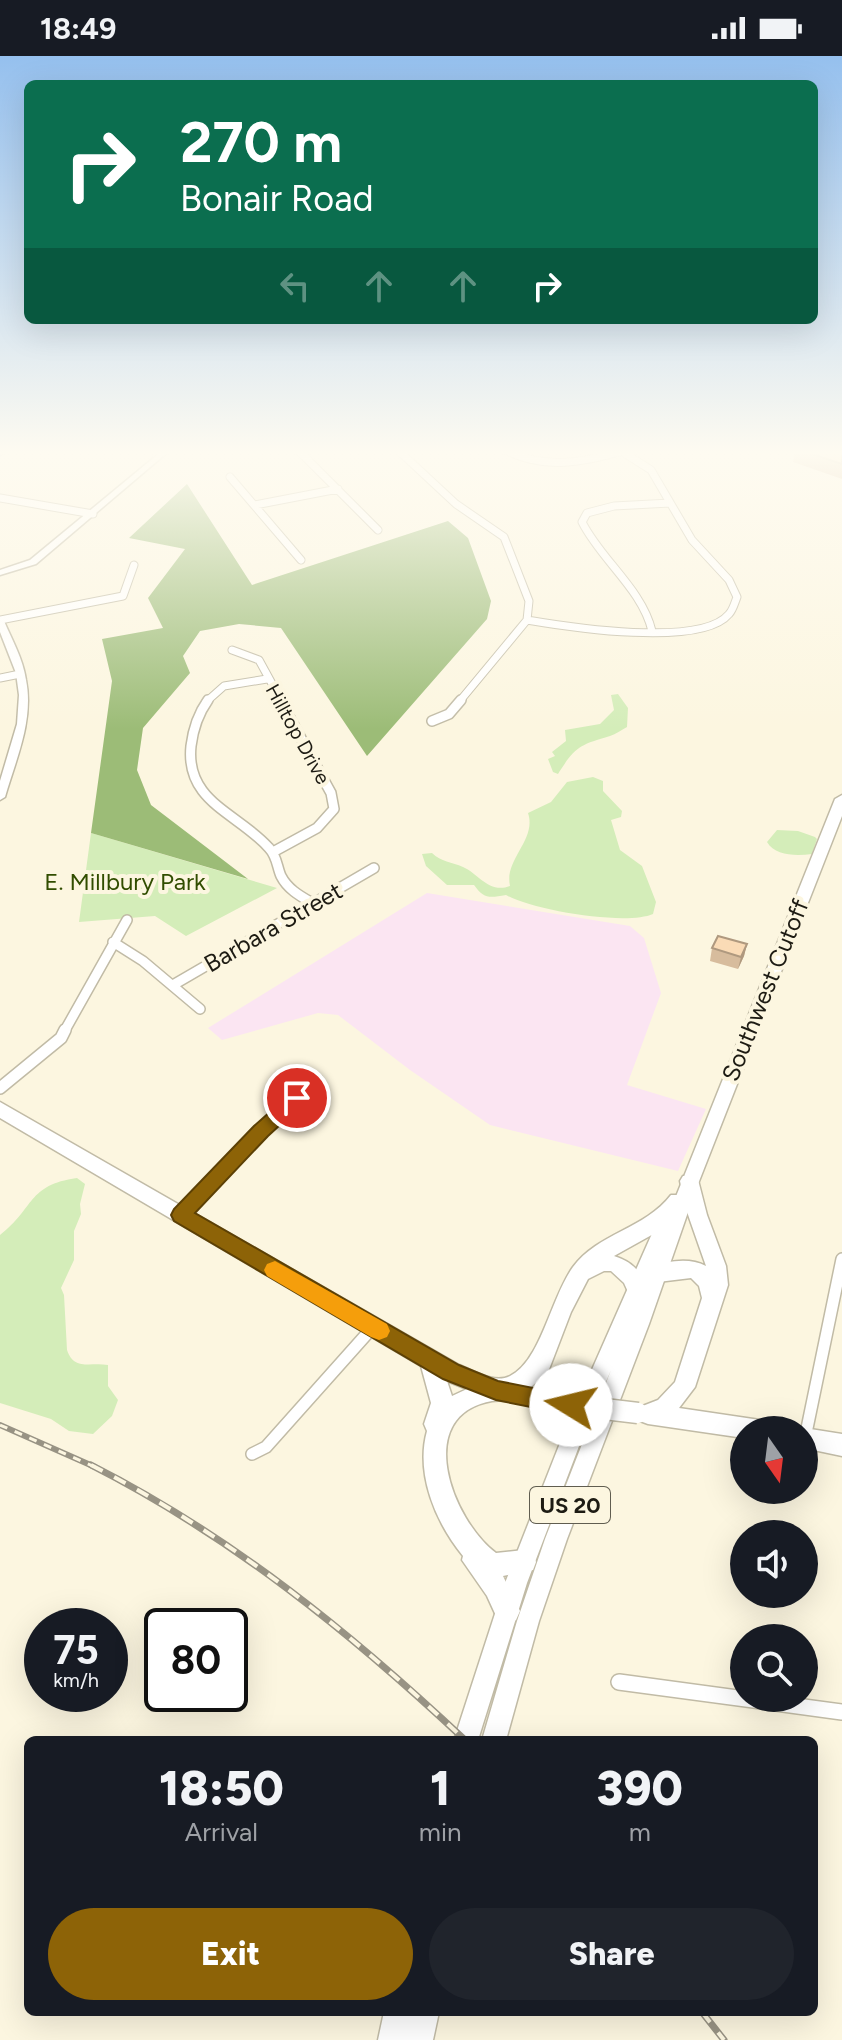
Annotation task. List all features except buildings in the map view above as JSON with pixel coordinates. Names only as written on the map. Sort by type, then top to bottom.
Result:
[{"type":"highway","points":[[0,1109],[431,1361],[496,1390],[560,1403],[730,1425]]},
{"type":"highway","points":[[645,1414],[666,1407],[684,1387],[718,1276],[697,1215],[690,1181]]},
{"type":"highway","points":[[524,1562],[492,1565],[475,1552],[450,1518],[437,1471],[438,1430],[446,1414],[462,1401],[519,1385],[540,1365],[572,1290],[588,1263],[674,1208]]},
{"type":"highway","points":[[560,1403],[541,1371],[587,1273],[600,1262],[612,1263],[631,1275],[636,1288]]},
{"type":"highway","points":[[658,1273],[676,1269],[696,1270],[709,1282],[712,1298]]},
{"type":"highway","points":[[431,1361],[442,1403],[431,1440],[434,1495],[446,1524],[490,1579],[507,1611]]},
{"type":"highway","points":[[684,1387],[689,1402],[705,1421]]},
{"type":"highway","points":[[818,1441],[842,1445]]},
{"type":"main road","name":"Southwest Cutoff","points":[[495,1736],[528,1621],[556,1539],[690,1181],[842,799]]},
{"type":"main road","name":"Southwest Cutoff","points":[[467,1736],[524,1562],[574,1433],[636,1288],[690,1181]]},
{"type":"main road","points":[[392,2040],[397,2016]]},
{"type":"main road","points":[[419,2040],[424,2016]]},
{"type":"street","points":[[0,573],[29,565],[56,544]]},
{"type":"street","points":[[287,544],[301,560]]},
{"type":"street","points":[[432,721],[449,714],[527,620],[529,601],[507,544]]},
{"type":"street","points":[[594,544],[647,613],[652,631]]},
{"type":"street","points":[[527,620],[607,632],[695,629],[716,623],[733,611],[737,603],[735,589],[695,544]]},
{"type":"street","points":[[0,797],[24,713],[20,674],[0,620],[120,597],[134,565]]},
{"type":"street","name":"Hilltop Drive","points":[[232,650],[259,660],[334,804],[330,817],[322,825],[273,852]]},
{"type":"street","points":[[0,678],[20,674]]},
{"type":"street","points":[[267,679],[228,685],[215,691],[194,730],[189,762],[194,782],[206,797],[273,852],[287,884],[314,904]]},
{"type":"street","name":"Barbara Street","points":[[173,985],[374,868]]},
{"type":"street","points":[[0,1088],[61,1038],[127,920]]},
{"type":"street","points":[[113,942],[131,952],[200,1009]]},
{"type":"street","points":[[181,1215],[261,1131],[317,1080]]},
{"type":"street","points":[[809,1416],[842,1259]]},
{"type":"street","points":[[252,1454],[266,1447],[373,1327]]},
{"type":"street","points":[[619,1682],[842,1712]]},
{"type":"shaded area","points":[[427,893],[630,926],[644,938],[661,993],[627,1085],[706,1109],[678,1171],[490,1125],[338,1015],[318,1013],[222,1040],[208,1028]]},
{"type":"green space","points":[[157,544],[225,544],[252,585],[379,544],[470,544],[491,601],[487,619],[367,756],[281,628],[239,624],[200,631],[183,656],[190,673],[143,728],[137,770],[151,805],[248,879],[91,833],[112,681],[102,639],[163,628],[148,598],[185,549]]},
{"type":"green space","points":[[618,694],[628,708],[627,727],[579,748],[558,774],[553,772],[548,759],[555,756],[552,752],[566,741],[565,730],[600,724],[614,710],[611,695]]},
{"type":"green space","points":[[593,777],[603,781],[603,791],[622,811],[621,817],[611,820],[620,850],[642,866],[656,902],[653,914],[622,918],[556,911],[506,895],[487,896],[474,885],[447,885],[426,866],[422,854],[432,853],[469,870],[490,885],[510,886],[512,867],[528,832],[528,813],[551,802],[567,782]]},
{"type":"green space","points":[[777,830],[798,831],[815,837],[812,854],[793,855],[775,850],[767,842]]},
{"type":"green space","name":"E. Millbury Park","points":[[91,833],[277,888],[186,936],[155,916],[79,922]]},
{"type":"green space","points":[[77,1178],[85,1184],[81,1214],[74,1231],[74,1260],[61,1288],[67,1350],[78,1363],[108,1365],[108,1386],[118,1400],[112,1416],[93,1434],[69,1431],[51,1419],[0,1403],[0,1235],[40,1192],[61,1181]]},
{"type":"railway","points":[[0,1425],[93,1466]]},
{"type":"railway","points":[[93,1466],[192,1523],[288,1589],[378,1662],[461,1736]]},
{"type":"railway","points":[[705,2016],[724,2040]]},
{"type":"slow traffic","points":[[275,1270],[379,1331]]},
{"type":"route","points":[[297,1098],[181,1215],[451,1372],[496,1390],[571,1405]]}]
